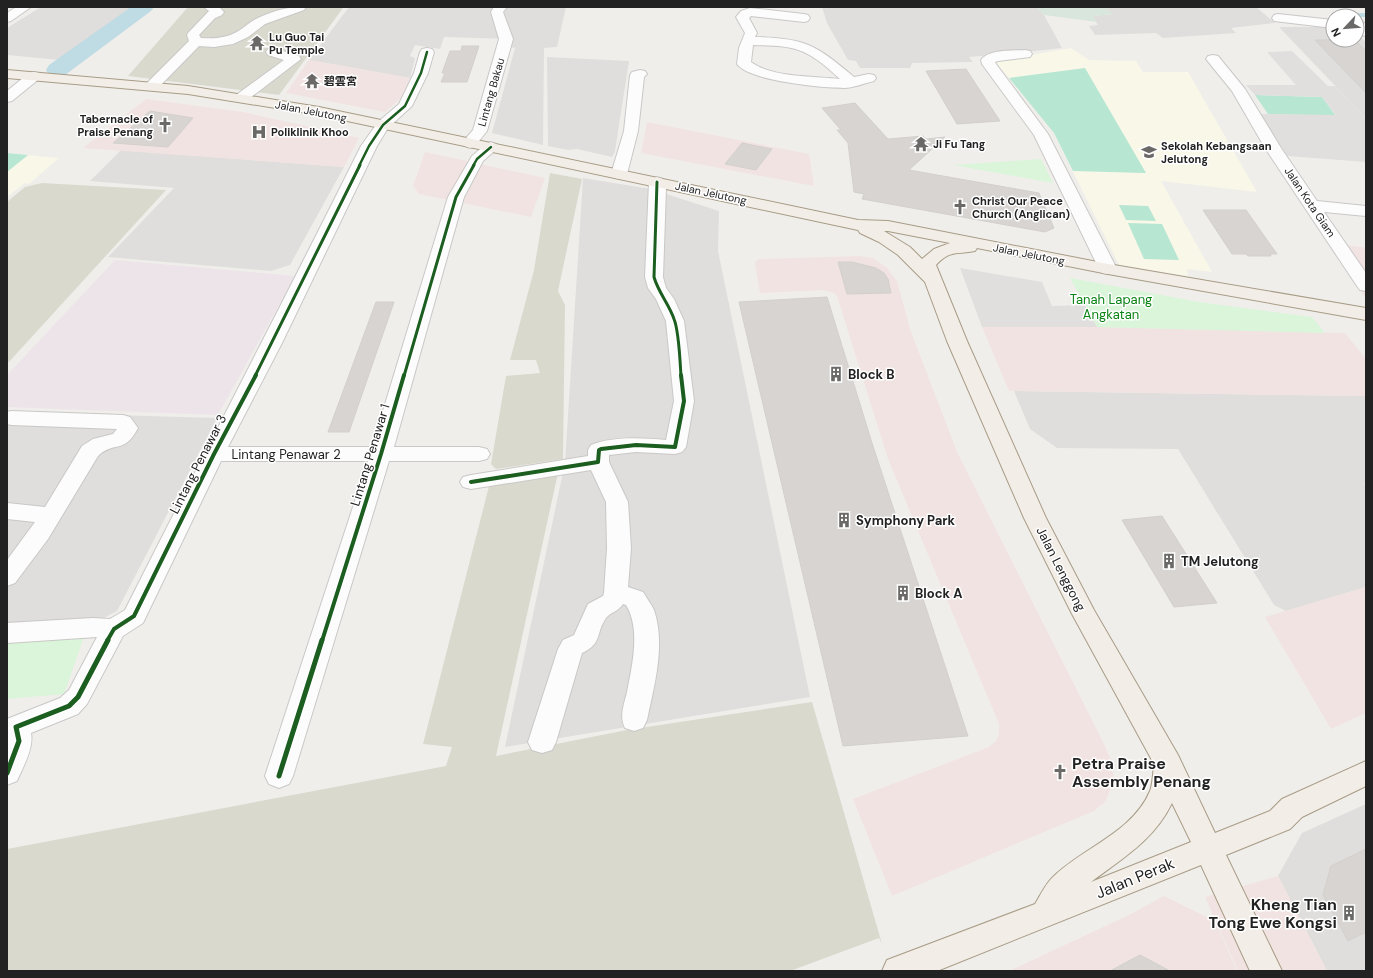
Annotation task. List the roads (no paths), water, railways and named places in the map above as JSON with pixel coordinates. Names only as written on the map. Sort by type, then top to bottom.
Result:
[{"type":"main road","name":"Jalan Jelutong","points":[[7,74],[152,86],[241,98],[319,111],[858,225],[888,226],[1108,269],[1366,314]]},
{"type":"main road","name":"Jalan Lenggong","points":[[858,225],[885,238],[904,251],[933,280]]},
{"type":"main road","name":"Jalan Lenggong","points":[[1236,292],[1225,295],[965,246],[944,250],[932,257],[928,265],[957,341],[1035,518],[1084,614],[1168,763],[1266,971]]},
{"type":"main road","points":[[1046,914],[1064,885],[1090,864],[1122,842],[1147,819],[1156,807],[1164,792],[1168,763]]},
{"type":"main road","name":"Jalan Perak","points":[[898,971],[1046,914],[1204,838],[1280,820],[1292,808],[1366,773]]},
{"type":"street","points":[[7,18],[25,7]]},
{"type":"street","points":[[196,42],[193,35],[194,33],[211,15],[218,12],[210,7]]},
{"type":"street","points":[[152,86],[196,42],[219,43],[228,41],[243,34],[261,21],[300,7]]},
{"type":"street","name":"Lintang Bakau","points":[[470,143],[480,131],[506,39],[497,12],[501,7]]},
{"type":"street","points":[[785,28],[805,23],[752,10],[745,14],[742,17],[748,34],[743,57],[744,64],[753,70],[794,78],[845,84],[869,78]]},
{"type":"street","points":[[1278,18],[1325,23]]},
{"type":"street","points":[[748,34],[763,28]]},
{"type":"street","points":[[748,34],[807,48],[817,54],[851,82]]},
{"type":"street","points":[[241,98],[294,59],[273,52]]},
{"type":"street","name":"Lintang Penawar 3","points":[[7,773],[19,741],[11,725],[69,706],[78,698],[114,629],[134,616],[214,454],[272,343],[369,146],[383,125],[405,106],[421,73],[427,52]]},
{"type":"street","points":[[1025,54],[995,57],[988,60],[989,64],[1041,134],[1108,269]]},
{"type":"street","name":"Jalan Kota Giam","points":[[1213,59],[1238,89],[1273,148],[1366,286]]},
{"type":"street","points":[[620,174],[631,131],[637,75],[640,74]]},
{"type":"street","points":[[7,98],[34,76]]},
{"type":"street","name":"Lintang Penawar 1","points":[[278,776],[381,454],[456,197],[477,159],[491,147]]},
{"type":"street","points":[[542,742],[570,649],[584,641],[597,611],[612,602],[616,593],[619,548],[617,502],[598,462],[599,450],[636,445],[675,447],[680,428],[684,401],[675,322],[665,299],[657,288],[654,277],[657,182]]},
{"type":"street","points":[[1313,206],[1366,211]]},
{"type":"street","points":[[7,577],[40,533],[49,515],[94,446],[101,443],[119,440],[124,436],[128,428],[123,422],[11,418]]},
{"type":"street","name":"Lintang Penawar 2","points":[[214,454],[478,454]]},
{"type":"street","points":[[471,482],[598,462]]},
{"type":"street","points":[[7,511],[49,515]]},
{"type":"street","points":[[616,593],[634,598],[643,614],[646,654],[634,720]]},
{"type":"street","points":[[7,633],[93,626],[114,629]]},
{"type":"waterway","points":[[57,70],[144,7]]},
{"type":"place","name":"Lu Guo Tai Pu Temple","points":[[257,43]]},
{"type":"place","name":"碧雲宮","points":[[312,81]]},
{"type":"place","name":"Tabernacle of Praise Penang","points":[[165,125]]},
{"type":"place","name":"Poliklinik Khoo","points":[[259,132]]},
{"type":"place","name":"Ji Fu Tang","points":[[921,144]]},
{"type":"place","name":"Sekolah Kebangsaan Jelutong","points":[[1149,152]]},
{"type":"place","name":"Christ Our Peace Church (Anglican)","points":[[960,207]]},
{"type":"place","name":"Block B","points":[[836,374]]},
{"type":"place","name":"Symphony Park","points":[[844,520]]},
{"type":"place","name":"TM Jelutong","points":[[1169,561]]},
{"type":"place","name":"Block A","points":[[903,593]]},
{"type":"place","name":"Petra Praise Assembly Penang","points":[[1060,772]]},
{"type":"place","name":"Kheng Tian Tong Ewe Kongsi","points":[[1349,913]]},
{"type":"park label","name":"Tanah Lapang Angkatan","points":[[1111,306]]}]
